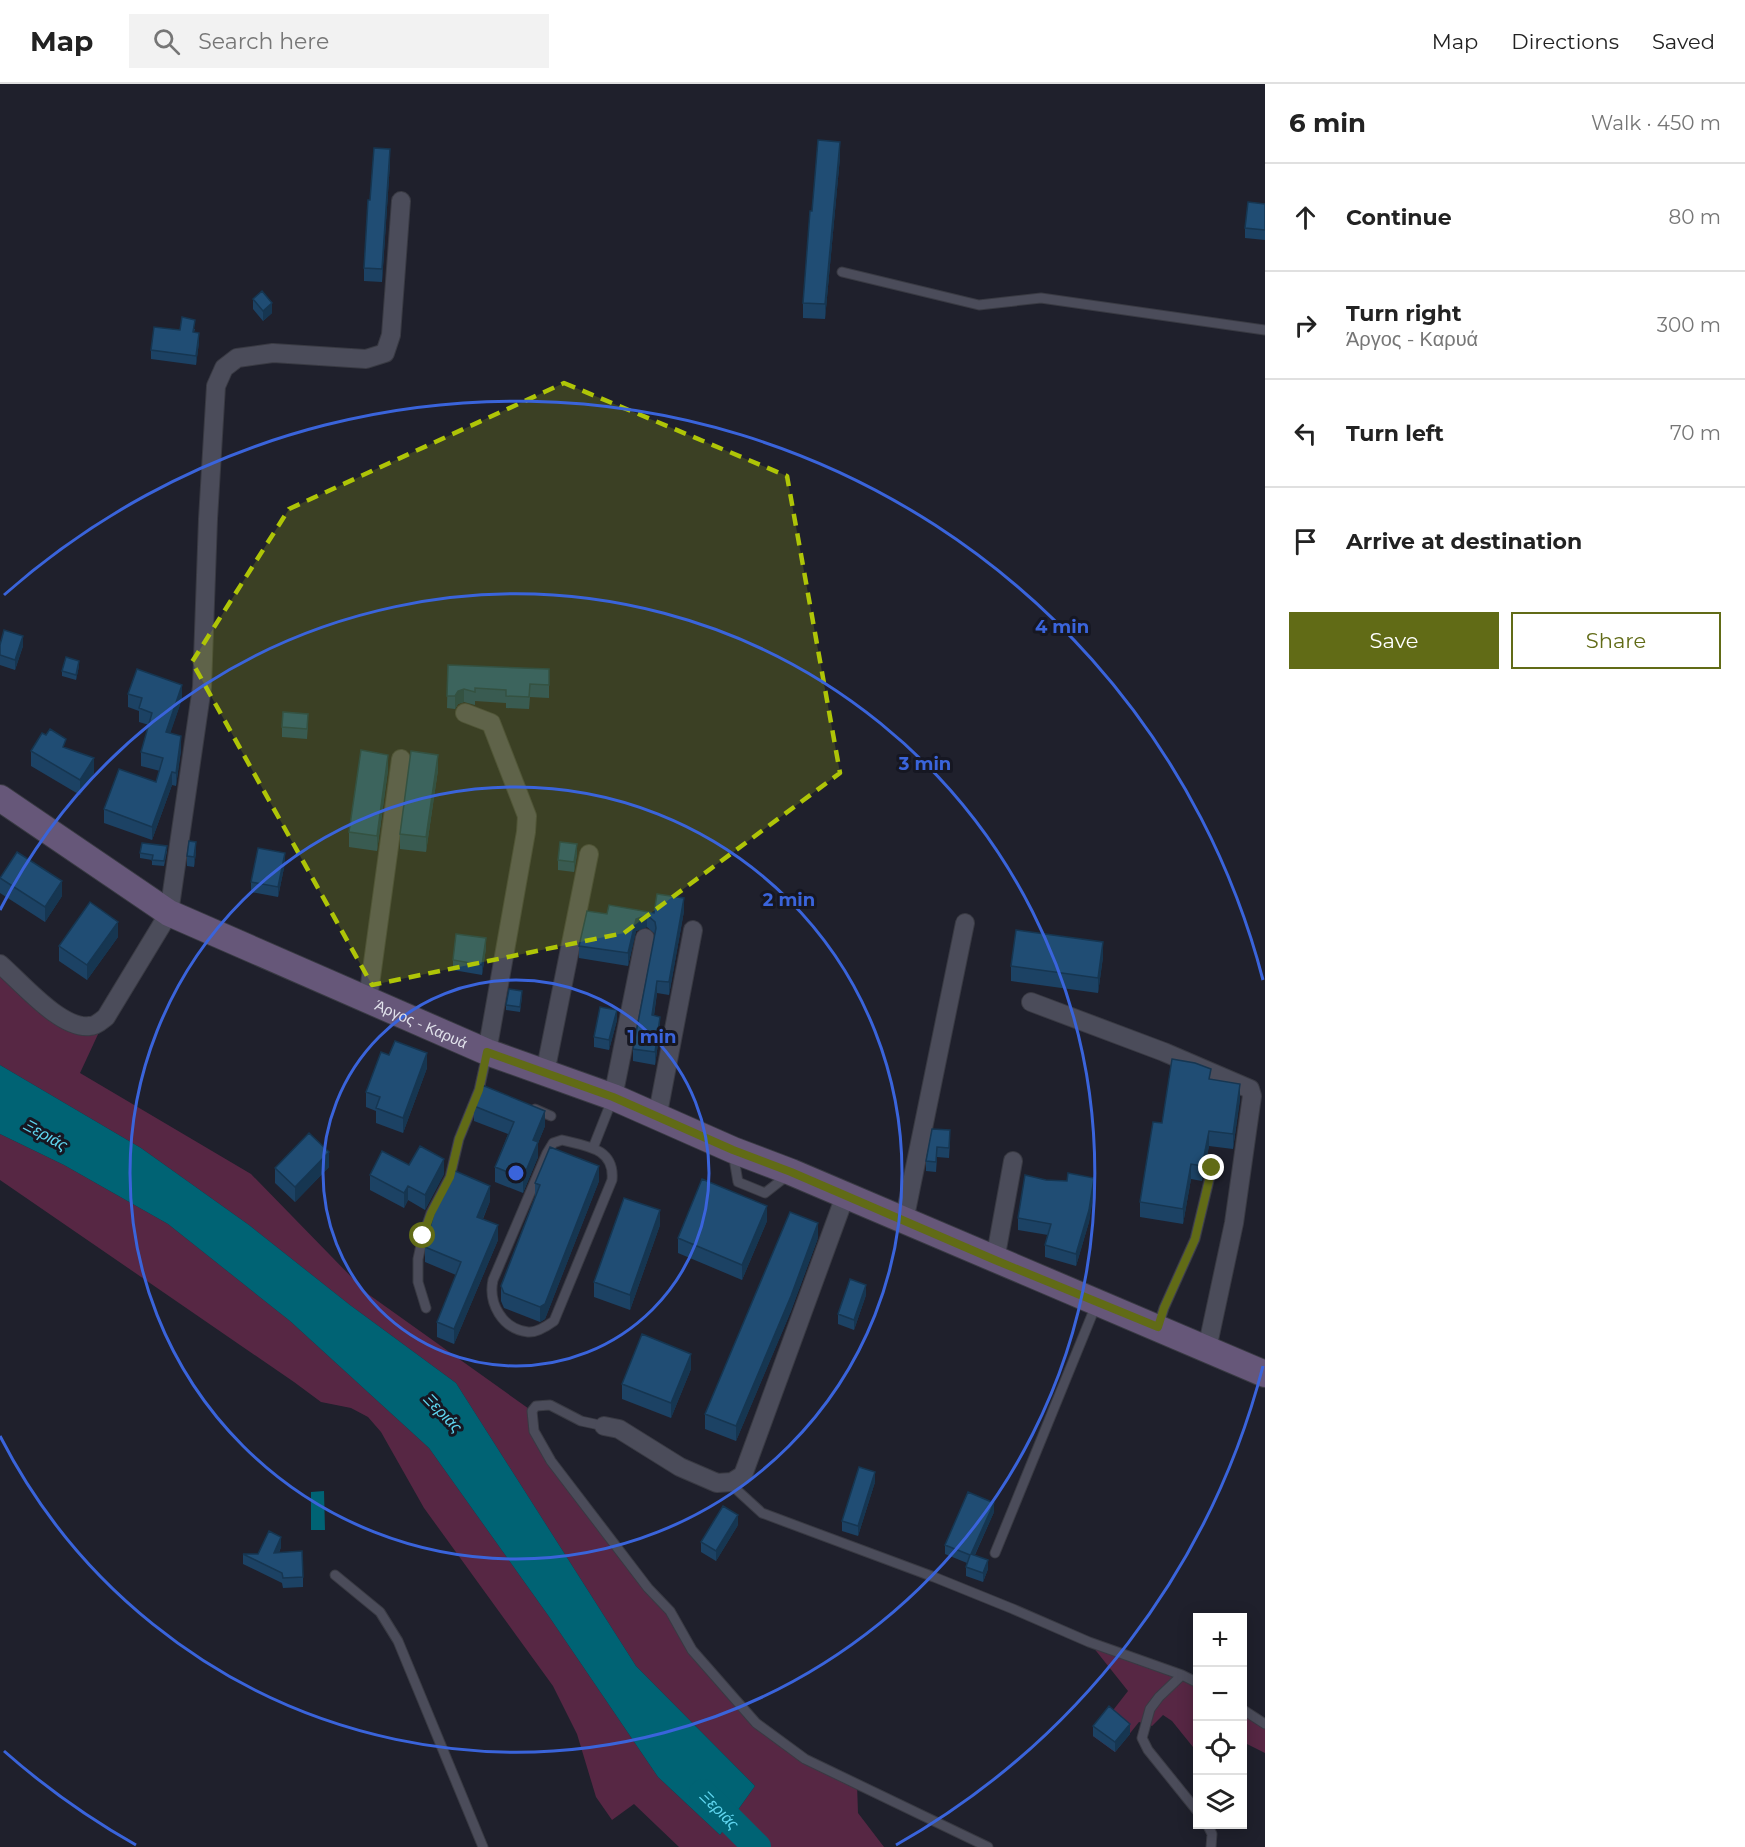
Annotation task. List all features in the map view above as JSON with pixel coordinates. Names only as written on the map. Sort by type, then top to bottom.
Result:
[{"type":"main road","name":"Άργος - Καρυά","points":[[0,798],[169,913],[487,1052],[613,1097],[657,1118],[791,1172],[1265,1374]]},
{"type":"street","points":[[0,964],[60,1017],[79,1026],[93,1026],[106,1017],[169,913],[202,687],[216,386],[224,368],[237,358],[273,353],[366,358],[385,353],[391,335],[401,201]]},
{"type":"street","points":[[465,713],[491,723],[527,816],[487,1052]]},
{"type":"street","points":[[368,999],[400,759]]},
{"type":"street","points":[[545,1072],[589,854]]},
{"type":"street","points":[[904,1221],[965,923]]},
{"type":"street","points":[[657,1118],[693,930]]},
{"type":"street","points":[[613,1097],[645,938]]},
{"type":"street","points":[[1031,1002],[1164,1052],[1250,1089],[1252,1096],[1234,1223],[1207,1348]]},
{"type":"street","points":[[995,1260],[1012,1166],[1030,1177]]},
{"type":"street","points":[[604,1426],[619,1429],[680,1467],[717,1484],[732,1482],[743,1475],[845,1196]]},
{"type":"lane","points":[[842,272],[979,305],[1041,298],[1265,330]]},
{"type":"lane","points":[[426,1308],[418,1282],[418,1259],[423,1236],[431,1213],[450,1177],[459,1139],[479,1090],[487,1052]]},
{"type":"lane","points":[[479,1090],[489,1093]]},
{"type":"lane","points":[[593,1148],[613,1097]]},
{"type":"lane","points":[[520,1103],[551,1116]]},
{"type":"lane","points":[[562,1140],[593,1148],[609,1159],[613,1168],[612,1180],[554,1321],[544,1328],[529,1332],[505,1323],[490,1293],[493,1280],[547,1153],[553,1143],[562,1140]]},
{"type":"lane","points":[[1158,1327],[1164,1308],[1195,1239],[1212,1168]]},
{"type":"lane","points":[[995,1553],[1097,1303]]},
{"type":"lane","points":[[604,1426],[581,1420],[550,1405],[536,1406],[532,1411],[534,1431],[551,1461],[648,1588],[670,1611],[692,1650],[756,1723],[805,1760],[988,1847]]},
{"type":"lane","points":[[732,1482],[738,1491],[762,1513],[954,1585],[1089,1642],[1193,1681]]},
{"type":"lane","points":[[335,1575],[380,1612],[398,1641],[483,1847]]},
{"type":"lane","points":[[1182,1675],[1150,1709],[1142,1738],[1148,1750],[1193,1807]]},
{"type":"lane","points":[[1247,1712],[1265,1724]]},
{"type":"lane","points":[[1210,1829],[1212,1834],[1211,1847]]},
{"type":"highlighted area","points":[[564,383],[787,476],[840,773],[624,933],[372,985],[192,662],[289,509]]},
{"type":"shaded area","points":[[0,964],[60,1017],[106,1017],[80,1073],[251,1174],[368,1294],[532,1411],[534,1431],[692,1650],[756,1723],[790,1750],[857,1784],[858,1813],[884,1847],[679,1847],[634,1804],[612,1820],[596,1797],[577,1734],[553,1686],[424,1508],[381,1432],[368,1417],[351,1408],[321,1402],[0,1180],[0,1134],[64,1165],[168,1224],[290,1321],[429,1448],[550,1618],[658,1777],[720,1835],[755,1786],[636,1666],[456,1383],[350,1305],[249,1225],[141,1148],[0,1065]]},
{"type":"shaded area","points":[[1089,1642],[1193,1681],[1193,1747],[1172,1721],[1163,1715],[1152,1726],[1139,1722],[1115,1752],[1093,1736],[1128,1691]]},
{"type":"shaded area","points":[[1247,1712],[1265,1724],[1265,1753],[1247,1744]]},
{"type":"water","points":[[0,1065],[141,1148],[249,1225],[350,1305],[456,1383],[636,1666],[755,1786],[720,1835],[658,1777],[550,1618],[429,1448],[290,1321],[168,1224],[64,1165],[0,1134]]},
{"type":"water","points":[[324,1491],[325,1530],[311,1530],[311,1492]]},
{"type":"building","points":[[818,140],[840,142],[825,304],[803,303]]},
{"type":"building","points":[[374,148],[390,149],[382,269],[364,268]]},
{"type":"building","points":[[1248,202],[1265,204],[1265,230],[1245,228]]},
{"type":"building","points":[[262,291],[272,303],[263,311],[253,299]]},
{"type":"building","points":[[182,317],[195,320],[193,332],[199,333],[196,356],[151,350],[154,327],[180,330]]},
{"type":"building","points":[[4,630],[23,636],[15,660],[0,655]]},
{"type":"building","points":[[66,657],[79,661],[76,675],[62,671]]},
{"type":"building","points":[[448,665],[549,669],[549,685],[530,684],[529,697],[506,696],[506,690],[475,688],[475,692],[464,689],[458,691],[455,696],[447,696]]},
{"type":"building","points":[[137,669],[182,685],[166,732],[181,736],[176,773],[172,772],[152,827],[104,809],[119,769],[156,782],[163,758],[141,752],[152,713],[139,708],[142,698],[128,694]]},
{"type":"building","points":[[283,712],[308,714],[307,729],[282,727]]},
{"type":"building","points":[[50,729],[66,739],[63,747],[94,758],[80,780],[31,751],[42,733],[46,735]]},
{"type":"building","points":[[361,750],[388,755],[377,836],[349,832]]},
{"type":"building","points":[[411,751],[438,755],[426,837],[400,834]]},
{"type":"building","points":[[189,841],[196,842],[194,857],[187,856]]},
{"type":"building","points":[[560,842],[577,844],[574,862],[558,860]]},
{"type":"building","points":[[142,843],[167,846],[164,861],[152,860],[153,855],[140,853]]},
{"type":"building","points":[[258,848],[285,853],[278,887],[251,882]]},
{"type":"building","points":[[17,852],[62,881],[45,907],[0,878]]},
{"type":"building","points":[[657,894],[684,898],[669,982],[657,981],[652,1015],[660,1017],[655,1052],[633,1049],[656,928],[655,922],[647,915],[636,919],[628,953],[579,946],[587,911],[607,914],[609,905],[654,913]]},
{"type":"building","points":[[90,902],[118,922],[87,965],[59,946]]},
{"type":"building","points":[[1016,930],[1103,942],[1098,978],[1011,966]]},
{"type":"building","points":[[456,934],[486,938],[482,965],[453,960]]},
{"type":"building","points":[[509,989],[522,991],[520,1007],[506,1005]]},
{"type":"building","points":[[600,1007],[617,1010],[609,1040],[594,1037]]},
{"type":"building","points":[[395,1041],[427,1053],[403,1118],[376,1108],[380,1097],[366,1092],[381,1052],[389,1055]]},
{"type":"building","points":[[1172,1059],[1195,1063],[1211,1069],[1209,1079],[1240,1084],[1233,1134],[1209,1131],[1202,1166],[1191,1164],[1183,1209],[1140,1202],[1153,1122],[1162,1123]]},
{"type":"building","points":[[482,1085],[545,1111],[533,1140],[538,1142],[523,1178],[495,1167],[514,1122],[474,1106]]},
{"type":"building","points":[[932,1129],[950,1130],[949,1148],[937,1147],[936,1162],[926,1161]]},
{"type":"building","points":[[309,1133],[329,1152],[295,1187],[275,1168]]},
{"type":"building","points":[[420,1146],[444,1159],[425,1195],[408,1186],[404,1193],[370,1175],[382,1151],[409,1165]]},
{"type":"building","points":[[550,1147],[599,1166],[545,1304],[540,1307],[504,1293],[501,1286],[540,1185],[535,1183]]},
{"type":"building","points":[[453,1170],[490,1186],[477,1217],[498,1225],[454,1329],[437,1322],[461,1262],[425,1247],[437,1201]]},
{"type":"building","points":[[1068,1173],[1094,1178],[1089,1210],[1076,1254],[1045,1245],[1051,1224],[1018,1218],[1025,1175],[1046,1180],[1067,1181]]},
{"type":"building","points":[[702,1179],[767,1206],[742,1265],[678,1238]]},
{"type":"building","points":[[624,1198],[660,1210],[630,1295],[594,1282]]},
{"type":"building","points":[[790,1212],[818,1223],[791,1296],[736,1426],[705,1414]]},
{"type":"building","points":[[850,1279],[866,1285],[854,1320],[838,1314]]},
{"type":"building","points":[[642,1334],[691,1354],[671,1403],[622,1384]]},
{"type":"building","points":[[859,1467],[875,1472],[858,1526],[842,1521]]},
{"type":"building","points":[[968,1492],[994,1503],[971,1554],[988,1560],[983,1573],[966,1567],[970,1555],[945,1545]]},
{"type":"building","points":[[723,1506],[738,1515],[716,1551],[701,1542]]},
{"type":"building","points":[[269,1531],[281,1537],[274,1553],[302,1551],[303,1577],[283,1578],[282,1573],[243,1554],[258,1554]]},
{"type":"building","points":[[1109,1706],[1130,1724],[1115,1742],[1093,1726]]},
{"type":"waterway","name":"Ξεριάς","points":[[703,1793],[757,1847]]},
{"type":"route","points":[[423,1236],[431,1213],[450,1177],[459,1139],[479,1090],[487,1052],[613,1097],[733,1150],[791,1172],[1158,1327],[1164,1308],[1195,1239],[1212,1168]]}]
